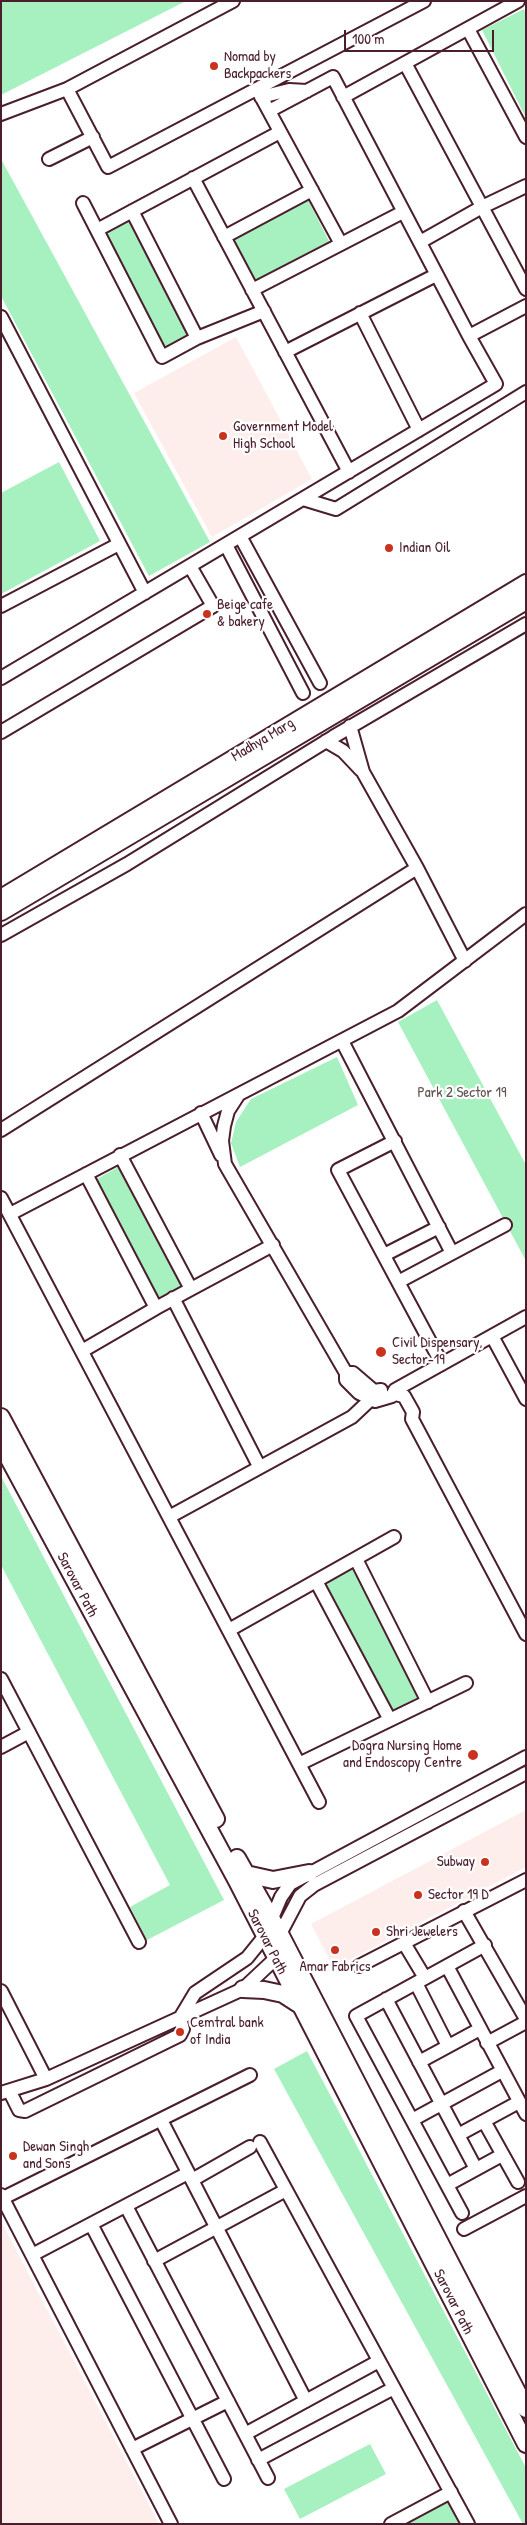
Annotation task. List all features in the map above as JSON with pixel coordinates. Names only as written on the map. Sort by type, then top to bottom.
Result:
[{"type":"main road","name":"Madhya Marg","points":[[1,898],[526,583]]},
{"type":"main road","name":"Madhya Marg","points":[[1,912],[526,601]]},
{"type":"main road","name":"Sarovar Path","points":[[1,1417],[280,1934],[526,2409]]},
{"type":"main road","name":"Sarovar Path","points":[[1,1444],[237,1881],[275,1959],[526,2444]]},
{"type":"main road","points":[[246,1874],[273,1880],[309,1872]]},
{"type":"main road","points":[[243,1989],[264,1990],[282,1994],[300,2005]]},
{"type":"street","points":[[1,114],[67,89],[233,1]]},
{"type":"street","points":[[343,97],[518,1]]},
{"type":"street","points":[[67,89],[108,167],[259,93],[416,3]]},
{"type":"street","points":[[468,29],[526,137]]},
{"type":"street","points":[[405,63],[526,289]]},
{"type":"street","points":[[1,678],[496,384],[436,275],[332,77],[269,111]]},
{"type":"street","points":[[259,93],[289,90],[307,91]]},
{"type":"street","points":[[259,93],[341,244]]},
{"type":"street","points":[[97,230],[280,132]]},
{"type":"street","points":[[49,159],[93,137]]},
{"type":"street","points":[[193,178],[349,472]]},
{"type":"street","points":[[420,242],[482,207],[526,186]]},
{"type":"street","points":[[224,237],[312,190]]},
{"type":"street","points":[[83,203],[162,357],[198,338],[264,311]]},
{"type":"street","points":[[132,211],[198,338]]},
{"type":"street","points":[[252,290],[403,212]]},
{"type":"street","points":[[285,352],[436,275]]},
{"type":"street","points":[[469,336],[526,306]]},
{"type":"street","points":[[360,313],[419,430]]},
{"type":"street","points":[[1,317],[145,593]]},
{"type":"street","points":[[303,499],[336,509],[526,392]]},
{"type":"street","points":[[240,536],[320,683]]},
{"type":"street","points":[[1,606],[119,544]]},
{"type":"street","points":[[226,545],[303,693]]},
{"type":"street","points":[[1,732],[213,606],[190,566]]},
{"type":"street","points":[[1,935],[127,864],[350,726],[526,624]]},
{"type":"street","points":[[350,726],[363,772],[417,868],[465,961]]},
{"type":"street","points":[[326,741],[343,752],[363,772]]},
{"type":"street","points":[[1,1130],[417,868]]},
{"type":"street","points":[[10,1214],[398,1011],[526,914]]},
{"type":"street","points":[[342,1041],[452,1253]]},
{"type":"street","points":[[225,1164],[222,1141],[224,1126],[228,1111],[240,1093]]},
{"type":"street","points":[[201,1113],[225,1164],[346,1373],[346,1380],[381,1400],[392,1396],[397,1391],[442,1364],[526,1317]]},
{"type":"street","points":[[395,1141],[338,1170],[442,1364]]},
{"type":"street","points":[[120,1155],[192,1289]]},
{"type":"street","points":[[86,1174],[156,1308]]},
{"type":"street","points":[[1,1198],[319,1802]]},
{"type":"street","points":[[398,1282],[504,1225]]},
{"type":"street","points":[[384,1255],[439,1227]]},
{"type":"street","points":[[82,1351],[173,1298],[273,1245]]},
{"type":"street","points":[[173,1298],[259,1466]]},
{"type":"street","points":[[492,1336],[526,1399]]},
{"type":"street","points":[[397,1391],[397,1400],[406,1417],[412,1419],[526,1634]]},
{"type":"street","points":[[169,1517],[259,1466],[352,1417],[372,1395]]},
{"type":"street","points":[[228,1630],[394,1537]]},
{"type":"street","points":[[356,1559],[428,1702]]},
{"type":"street","points":[[316,1581],[390,1720]]},
{"type":"street","points":[[1,1678],[138,1942]]},
{"type":"street","points":[[299,1764],[466,1683]]},
{"type":"street","points":[[1,1747],[29,1732]]},
{"type":"street","points":[[520,1770],[347,1853],[290,1884],[271,1917],[264,1937],[247,1958],[195,1993],[180,2018],[183,2029],[180,2035],[25,2112],[19,2110],[5,2092],[46,2079],[180,2018],[243,1989],[275,1959],[280,1934],[300,1896],[314,1885],[354,1865],[520,1770],[526,1757]]},
{"type":"street","points":[[347,1853],[354,1865]]},
{"type":"street","points":[[359,1966],[526,1880]]},
{"type":"street","points":[[464,1912],[485,1945],[526,2020],[487,2043]]},
{"type":"street","points":[[404,1943],[448,2046]]},
{"type":"street","points":[[462,2213],[356,2016],[485,1945]]},
{"type":"street","points":[[447,1966],[526,2114]]},
{"type":"street","points":[[1,1991],[46,2079]]},
{"type":"street","points":[[386,1999],[476,2169]]},
{"type":"street","points":[[419,2062],[480,2029]]},
{"type":"street","points":[[412,2120],[502,2071]]},
{"type":"street","points":[[171,2524],[2,2197],[250,2076]]},
{"type":"street","points":[[458,2135],[519,2102]]},
{"type":"street","points":[[161,2120],[306,2401]]},
{"type":"street","points":[[484,2121],[518,2182]]},
{"type":"street","points":[[32,2255],[126,2206],[255,2144],[286,2190],[468,2524]]},
{"type":"street","points":[[447,2185],[502,2155]]},
{"type":"street","points":[[154,2260],[286,2190]]},
{"type":"street","points":[[464,2229],[526,2196]]},
{"type":"street","points":[[126,2206],[268,2478]]},
{"type":"street","points":[[91,2224],[224,2479]]},
{"type":"street","points":[[245,2434],[379,2361]]},
{"type":"street","points":[[258,2460],[394,2388]]},
{"type":"street","points":[[132,2449],[228,2401]]},
{"type":"street","points":[[391,2524],[450,2492]]},
{"type":"shaded area","name":"Government Model High School","points":[[236,337],[312,479],[212,537],[134,393]]},
{"type":"shaded area","name":"Sector 19 D","points":[[526,1810],[526,1867],[334,1968],[311,1924]]},
{"type":"shaded area","points":[[1,2221],[159,2524],[1,2524]]},
{"type":"green space","points":[[1,1],[186,1],[1,95]]},
{"type":"green space","points":[[524,9],[526,13],[525,116],[482,30]]},
{"type":"green space","points":[[1,159],[210,542],[149,576],[1,296]]},
{"type":"green space","points":[[307,198],[330,243],[255,283],[232,238]]},
{"type":"green space","points":[[129,218],[189,335],[163,348],[103,232]]},
{"type":"green space","points":[[59,462],[100,541],[1,594],[1,493]]},
{"type":"green space","name":"Park 2 Sector 19","points":[[437,1000],[526,1165],[526,1261],[398,1022]]},
{"type":"green space","points":[[337,1057],[358,1105],[240,1167],[231,1143],[236,1122],[251,1099]]},
{"type":"green space","points":[[120,1166],[184,1286],[159,1300],[95,1180]]},
{"type":"green space","points":[[1,1476],[224,1900],[147,1940],[130,1907],[170,1885],[1,1565]]},
{"type":"green space","points":[[352,1568],[420,1696],[390,1712],[322,1583]]},
{"type":"green space","points":[[307,2051],[526,2468],[526,2524],[523,2524],[274,2069]]},
{"type":"green space","points":[[370,2444],[386,2474],[300,2519],[284,2489]]},
{"type":"green space","points":[[449,2499],[463,2524],[405,2524]]},
{"type":"place","name":"Nomad by Backpackers","points":[[214,66]]},
{"type":"place","name":"Government Model High School","points":[[223,436]]},
{"type":"place","name":"Indian Oil","points":[[389,548]]},
{"type":"place","name":"Beige cafe & bakery","points":[[207,614]]},
{"type":"place","name":"Civil Dispensary, Sector-19","points":[[381,1352]]},
{"type":"place","name":"Dogra Nursing Home and Endoscopy Centre","points":[[473,1755]]},
{"type":"place","name":"Subway","points":[[485,1862]]},
{"type":"place","name":"Sector 19 D","points":[[418,1895]]},
{"type":"place","name":"Shri Jewelers","points":[[376,1932]]},
{"type":"place","name":"Amar Fabrics","points":[[335,1950]]},
{"type":"place","name":"Cemtral bank of India","points":[[180,2032]]},
{"type":"place","name":"Dewan Singh and Sons","points":[[13,2156]]}]
